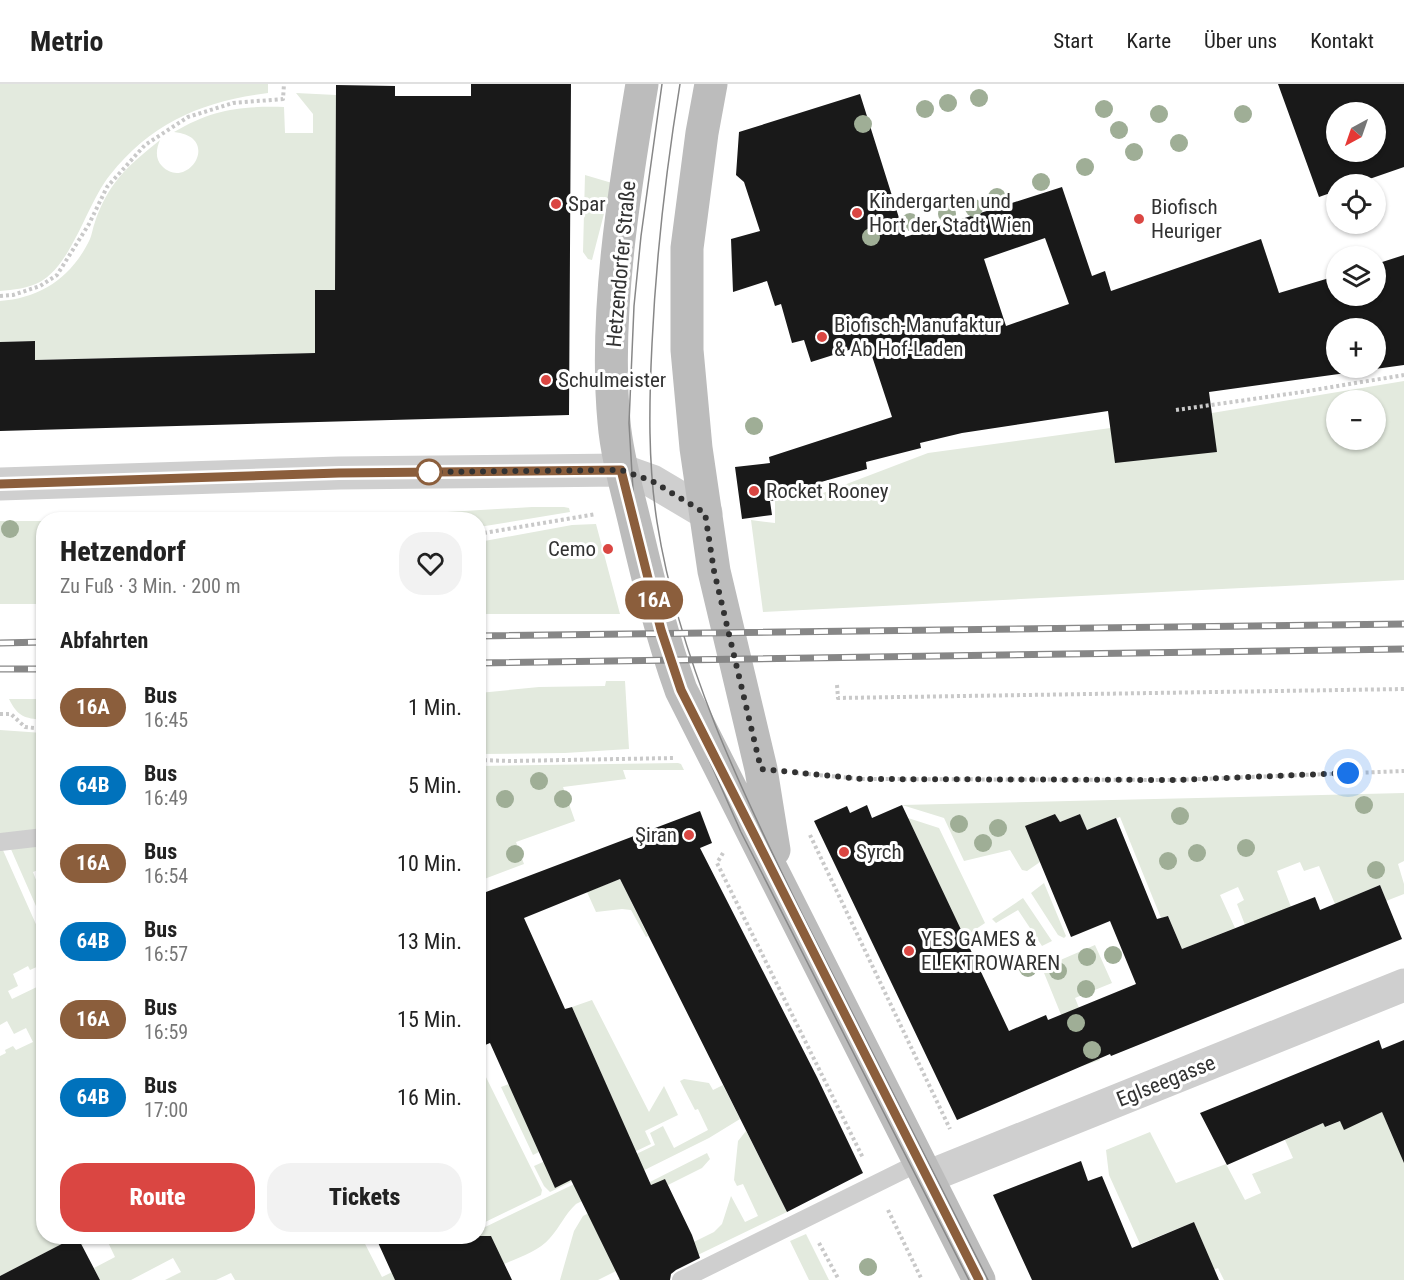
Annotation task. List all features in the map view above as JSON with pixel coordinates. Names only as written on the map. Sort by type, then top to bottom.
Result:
[{"type":"main road","name":"Hetzendorfer Straße","points":[[642,84],[622,217],[612,326],[614,422],[621,470],[661,630],[681,690],[979,1280]]},
{"type":"main road","name":"Hetzendorfer Straße","points":[[711,84],[702,133],[687,248],[687,350],[696,448],[714,571],[761,769],[779,881]]},
{"type":"street","points":[[0,484],[339,473],[621,470],[652,481],[705,513]]},
{"type":"street","name":"Eglseegasse","points":[[924,1170],[966,1162],[1404,985]]},
{"type":"lane","points":[[0,842],[36,838]]},
{"type":"lane","points":[[681,1280],[806,1218],[924,1170]]},
{"type":"path","points":[[0,296],[13,295],[40,286],[57,274],[89,224],[107,186],[145,145],[188,117],[233,103],[283,99],[284,84]]},
{"type":"path","points":[[1176,410],[1404,375]]},
{"type":"path","points":[[486,533],[595,513],[603,517]]},
{"type":"path","points":[[837,685],[838,698],[1404,689]]},
{"type":"path","points":[[0,714],[10,714],[25,727],[36,728]]},
{"type":"path","points":[[486,760],[677,758]]},
{"type":"path","points":[[761,769],[862,779],[1152,780],[1404,771]]},
{"type":"path","points":[[808,831],[966,1162]]},
{"type":"path","points":[[806,1218],[839,1280]]},
{"type":"shaded area","points":[[0,84],[268,84],[268,93],[201,108],[180,117],[143,141],[101,187],[70,248],[51,273],[31,286],[0,291]]},
{"type":"shaded area","points":[[296,93],[336,95],[335,290],[315,290],[315,353],[35,360],[35,341],[0,342],[0,301],[15,299],[42,290],[64,275],[83,252],[111,188],[142,155],[160,140],[157,154],[162,166],[172,172],[181,172],[190,168],[196,161],[198,152],[196,143],[189,136],[174,132],[201,118],[240,108],[284,107],[285,133],[313,133],[313,114]]},
{"type":"shaded area","points":[[585,175],[612,183],[592,260],[588,259],[583,252]]},
{"type":"shaded area","points":[[1404,381],[1404,580],[763,612],[751,520],[775,523],[775,500],[823,493],[928,453],[1176,419],[1326,394],[1326,450],[1386,450],[1386,390],[1350,390]]},
{"type":"shaded area","points":[[564,507],[569,508],[570,512],[486,526],[486,512],[447,512]]},
{"type":"shaded area","points":[[0,521],[36,521],[36,604],[0,604]]},
{"type":"shaded area","points":[[596,524],[620,614],[486,614],[486,541],[572,525]]},
{"type":"shaded area","points":[[606,681],[625,681],[629,749],[486,754],[486,692],[539,687],[605,686]]},
{"type":"shaded area","points":[[9,699],[36,699],[36,719],[22,716],[15,710]]},
{"type":"shaded area","points":[[0,730],[36,733],[36,833],[0,835]]},
{"type":"shaded area","points":[[678,763],[684,770],[623,770],[626,779],[563,787],[575,821],[516,842],[524,864],[486,878],[486,766]]},
{"type":"shaded area","points":[[1404,793],[1404,861],[1398,864],[1404,884],[1404,894],[1386,901],[1380,885],[1335,904],[1319,866],[1304,871],[1300,862],[1277,871],[1291,907],[1245,925],[1237,904],[1244,900],[1238,887],[1220,895],[1235,928],[1182,949],[1168,916],[1161,918],[1120,817],[1087,830],[1080,814],[1060,822],[1055,814],[1026,826],[1040,862],[1027,871],[1022,870],[1010,850],[964,861],[944,818],[902,805]]},
{"type":"shaded area","points":[[908,818],[939,828],[985,923],[964,937]]},
{"type":"shaded area","points":[[36,845],[36,871],[33,872],[36,880],[36,906],[10,847]]},
{"type":"shaded area","points":[[0,848],[2,848],[36,924],[36,967],[30,970],[28,966],[13,974],[18,986],[8,991],[12,999],[36,987],[36,1244],[62,1244],[0,1276],[0,1056],[13,1046],[16,1050],[33,1042],[26,1028],[14,1034],[7,1021],[0,1025]]},
{"type":"shaded area","points":[[620,879],[648,936],[646,937],[631,910],[596,912],[587,892]]},
{"type":"shaded area","points":[[1044,883],[1066,936],[1064,938],[1058,935],[1031,893]]},
{"type":"shaded area","points":[[1023,898],[1052,941],[1042,946],[1018,910],[996,923],[992,919]]},
{"type":"shaded area","points":[[1095,945],[1112,983],[1075,998],[1100,1060],[1082,1066],[1042,968]]},
{"type":"shaded area","points":[[592,1000],[649,1112],[664,1086],[678,1115],[645,1131],[651,1144],[550,1192],[544,1186],[534,1166],[543,1162],[635,1150],[572,1007]]},
{"type":"shaded area","points":[[486,1077],[542,1190],[541,1195],[486,1222]]},
{"type":"shaded area","points":[[684,1079],[709,1083],[713,1090],[723,1085],[740,1119],[709,1138],[576,1204],[546,1243],[535,1250],[504,1264],[501,1257],[455,1280],[235,1280],[231,1273],[216,1280],[165,1280],[181,1272],[173,1258],[131,1280],[100,1280],[94,1268],[115,1257],[109,1244],[365,1244],[382,1277],[450,1244],[486,1244],[486,1227],[655,1145],[650,1133],[663,1126],[674,1148],[708,1130],[680,1081]]},
{"type":"shaded area","points":[[509,1084],[539,1152],[533,1155],[501,1087]]},
{"type":"shaded area","points":[[1379,1105],[1394,1140],[1404,1136],[1404,1280],[1224,1280],[1218,1268],[1190,1280],[1205,1248],[1194,1222],[1140,1244],[1109,1175],[1106,1150],[1150,1132],[1176,1183],[1226,1164],[1245,1200],[1261,1193],[1252,1174],[1293,1158],[1285,1140],[1323,1123],[1326,1127]]},
{"type":"shaded area","points":[[746,1131],[787,1212],[646,1280],[617,1280],[714,1232],[722,1224],[731,1196],[745,1222],[758,1216],[743,1184],[737,1186],[734,1180],[738,1141]]},
{"type":"shaded area","points":[[707,1153],[710,1159],[702,1168],[668,1185],[665,1179],[616,1271],[598,1280],[560,1280],[574,1231],[583,1216]]},
{"type":"shaded area","points":[[806,1234],[829,1280],[809,1280],[790,1241]]},
{"type":"building","points":[[471,84],[571,84],[569,415],[0,431],[0,342],[35,341],[35,360],[315,353],[315,290],[335,290],[336,85],[395,86],[395,96],[471,96]]},
{"type":"building","points":[[1278,84],[1404,84],[1404,167],[1384,174],[1326,174],[1326,195],[1319,197]]},
{"type":"building","points":[[860,94],[905,237],[1062,187],[1092,276],[1105,271],[1111,291],[1261,239],[1279,293],[1326,279],[1326,306],[1386,306],[1386,261],[1404,255],[1404,365],[1386,367],[1386,318],[1326,318],[1326,376],[1209,392],[1217,452],[1115,463],[1108,411],[962,433],[920,443],[921,448],[866,462],[867,469],[821,482],[823,493],[770,501],[772,515],[742,519],[735,467],[770,463],[769,457],[892,417],[868,344],[811,362],[804,340],[792,343],[781,304],[775,306],[767,281],[733,292],[731,239],[760,231],[744,182],[736,175],[739,132]],"holes":[[[1045,238],[1069,304],[1006,326],[984,259]]]},
{"type":"building","points":[[867,805],[872,818],[902,805],[1009,1031],[1046,1015],[1048,1020],[1136,984],[1110,921],[1071,937],[1025,826],[1055,814],[1060,822],[1080,814],[1087,830],[1116,818],[1157,919],[1168,916],[1182,949],[1315,897],[1320,910],[1380,885],[1402,939],[1111,1056],[1110,1054],[957,1120],[814,821],[847,806],[850,813]]},
{"type":"building","points":[[700,811],[712,843],[700,848],[817,1077],[863,1173],[787,1212],[620,879],[524,918],[565,1009],[572,1007],[651,1185],[665,1179],[692,1235],[700,1258],[676,1270],[671,1274],[670,1280],[620,1280],[571,1180],[555,1188],[490,1043],[486,1045],[486,892]]},
{"type":"building","points":[[1379,1040],[1382,1049],[1404,1040],[1404,1163],[1382,1112],[1344,1130],[1340,1121],[1325,1127],[1323,1123],[1227,1165],[1200,1113]]},
{"type":"building","points":[[1081,1161],[1088,1181],[1102,1176],[1132,1248],[1194,1222],[1219,1280],[1032,1280],[993,1195]]},
{"type":"building","points":[[486,1236],[491,1236],[512,1280],[395,1280],[379,1244],[486,1244]]},
{"type":"building","points":[[62,1244],[81,1244],[100,1280],[0,1280],[0,1276]]},
{"type":"tram line","points":[[662,84],[641,236],[634,306],[629,423],[635,524],[661,630],[695,728],[741,832],[969,1280]]},
{"type":"tram line","points":[[680,84],[659,246],[650,389],[652,478],[657,522],[680,625],[715,724],[757,821],[988,1280]]},
{"type":"railway","points":[[486,636],[1404,624]]},
{"type":"railway","points":[[0,643],[36,642]]},
{"type":"railway","points":[[486,663],[1404,649]]},
{"type":"railway","points":[[0,669],[36,669]]},
{"type":"bus line","name":"16A","points":[[0,484],[339,473],[621,470],[661,630],[681,690],[979,1280]]},
{"type":"place","name":"Spar","points":[[556,204]]},
{"type":"place","name":"Kindergarten und Hort der Stadt Wien","points":[[857,213]]},
{"type":"place","name":"Biofisch Heuriger","points":[[1139,219]]},
{"type":"place","name":"Biofisch-Manufaktur & Ab Hof-Laden","points":[[822,337]]},
{"type":"place","name":"Schulmeister","points":[[546,380]]},
{"type":"place","name":"Rocket Rooney","points":[[754,491]]},
{"type":"place","name":"Cemo","points":[[608,549]]},
{"type":"place","name":"Şiran","points":[[689,835]]},
{"type":"place","name":"Syrch","points":[[844,852]]},
{"type":"place","name":"YES GAMES & ELEKTROWAREN","points":[[909,951]]},
{"type":"route","points":[[429,472],[621,470],[652,481],[705,513],[714,571],[761,769],[862,779],[1175,780],[1348,773]]}]
